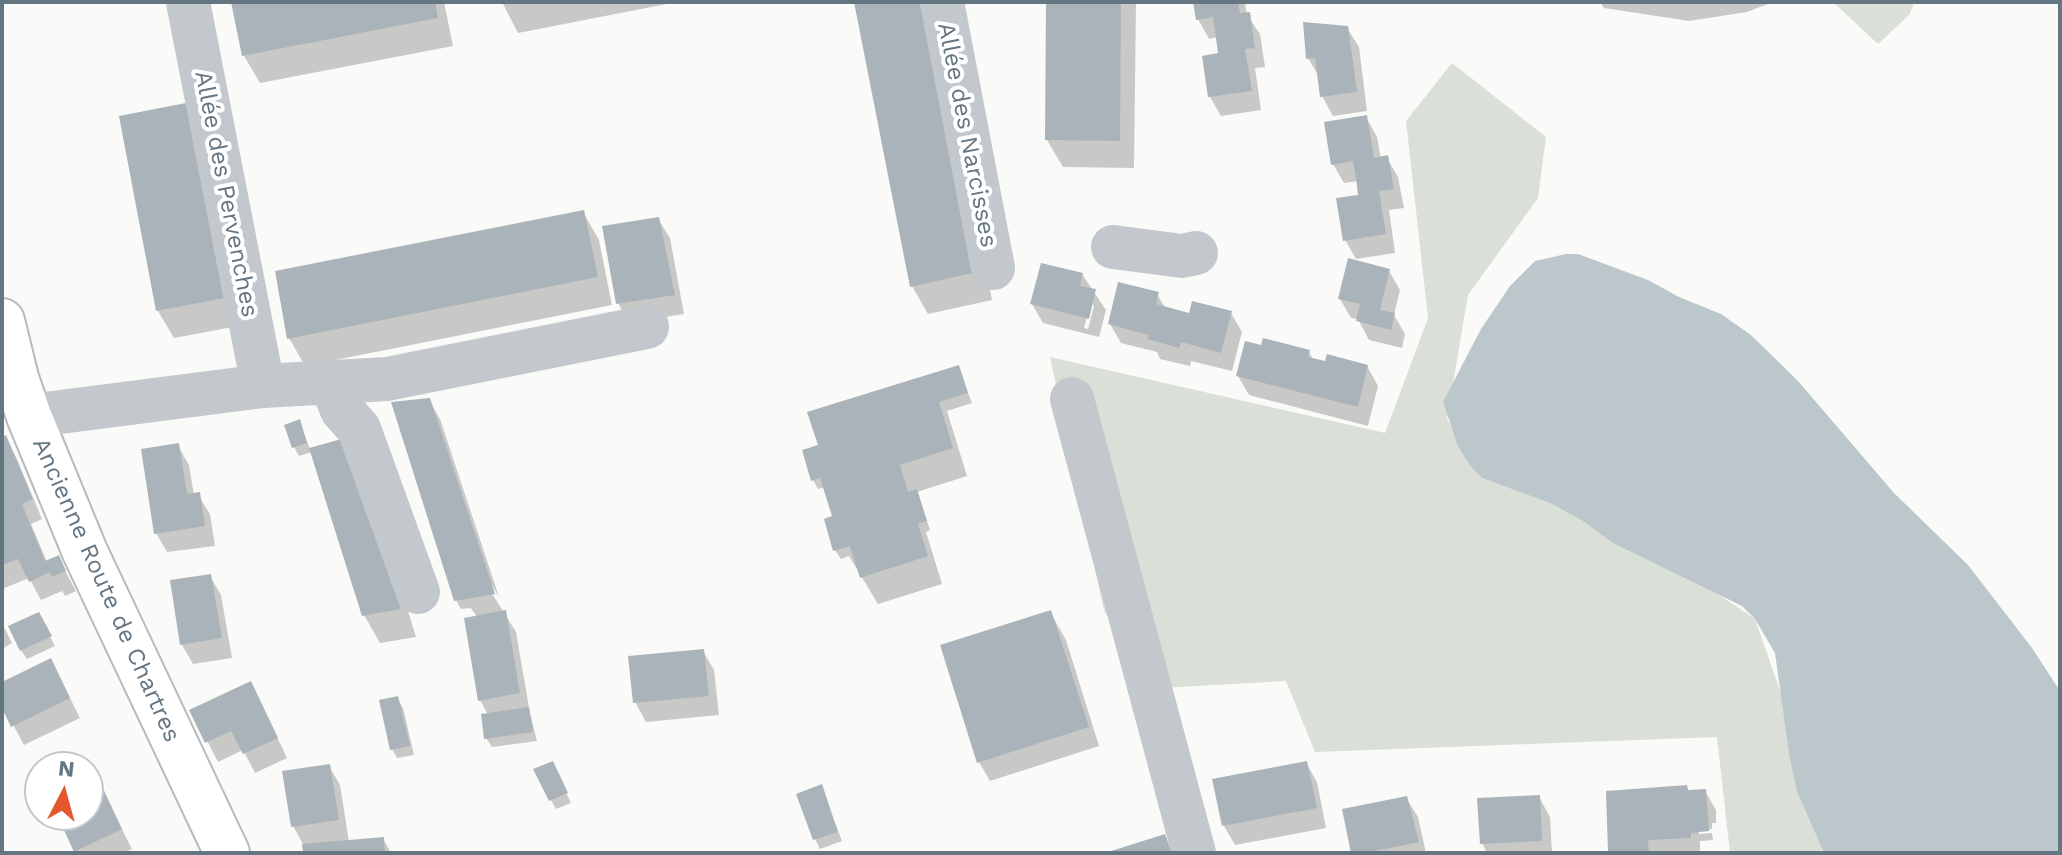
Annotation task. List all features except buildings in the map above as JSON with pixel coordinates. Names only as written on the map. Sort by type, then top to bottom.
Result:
[{"type":"main road","name":"Ancienne Route de Chartres","points":[[2,321],[29,416],[85,552],[227,853]]},
{"type":"street","name":"Allée des Pervenches","points":[[188,2],[263,386]]},
{"type":"street","name":"Allée des Narcisses","points":[[942,2],[993,268]]},
{"type":"street","points":[[1113,247],[1182,256],[1196,253]]},
{"type":"street","points":[[29,416],[263,386],[387,379],[647,327]]},
{"type":"street","points":[[330,380],[342,410],[359,429],[418,592]]},
{"type":"street","points":[[1072,399],[1194,853]]},
{"type":"shaded area","points":[[1833,2],[1914,2],[1910,14],[1878,44]]},
{"type":"shaded area","points":[[1452,63],[1546,137],[1538,198],[1468,295],[1447,419],[1482,478],[1552,504],[1715,592],[1755,619],[1784,702],[1797,792],[1824,853],[1730,853],[1717,737],[1315,752],[1286,681],[1160,688],[1104,611],[1050,357],[1385,433],[1428,318],[1406,121]]},
{"type":"shaded area","points":[[1578,254],[1648,280],[1721,314],[1751,335],[1798,381],[1894,493],[1968,565],[2032,648],[2060,691],[2060,853],[1824,853],[1797,792],[1775,653],[1755,619],[1742,606],[1613,543],[1552,504],[1482,478],[1470,465],[1458,446],[1443,402],[1481,329],[1510,286],[1535,261]]}]
